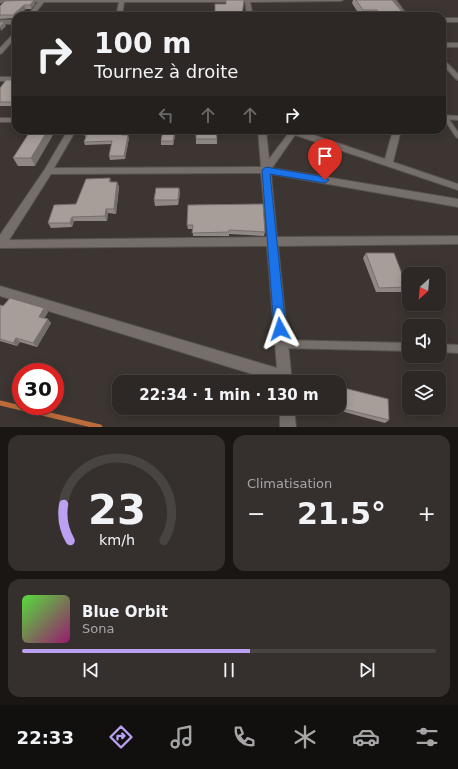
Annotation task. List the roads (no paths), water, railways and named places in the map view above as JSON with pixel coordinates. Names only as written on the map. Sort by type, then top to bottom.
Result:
[{"type":"street","points":[[247,0],[249,12]]},
{"type":"street","points":[[0,1],[341,0]]},
{"type":"street","points":[[393,0],[402,12]]},
{"type":"street","points":[[33,12],[42,1]]},
{"type":"street","points":[[120,12],[122,1]]},
{"type":"street","points":[[446,20],[458,20]]},
{"type":"street","points":[[0,22],[12,22]]},
{"type":"street","points":[[0,52],[2,46],[12,37]]},
{"type":"street","points":[[446,45],[458,45]]},
{"type":"street","points":[[446,64],[458,78]]},
{"type":"street","points":[[0,79],[12,79]]},
{"type":"street","points":[[446,118],[458,118]]},
{"type":"street","points":[[0,120],[12,120]]},
{"type":"street","points":[[0,244],[48,171],[70,134]]},
{"type":"street","points":[[262,134],[284,375]]},
{"type":"street","points":[[266,170],[292,134]]},
{"type":"street","points":[[303,134],[458,187]]},
{"type":"street","points":[[388,164],[396,134]]},
{"type":"street","points":[[48,171],[266,170],[458,203]]},
{"type":"street","points":[[0,244],[458,240]]},
{"type":"street","points":[[0,291],[271,375]]},
{"type":"street","points":[[287,415],[288,427]]},
{"type":"lane","points":[[446,121],[458,136]]},
{"type":"lane","points":[[281,344],[402,347]]},
{"type":"lane","points":[[446,348],[458,349]]},
{"type":"waterway","points":[[0,403],[100,427]]}]
